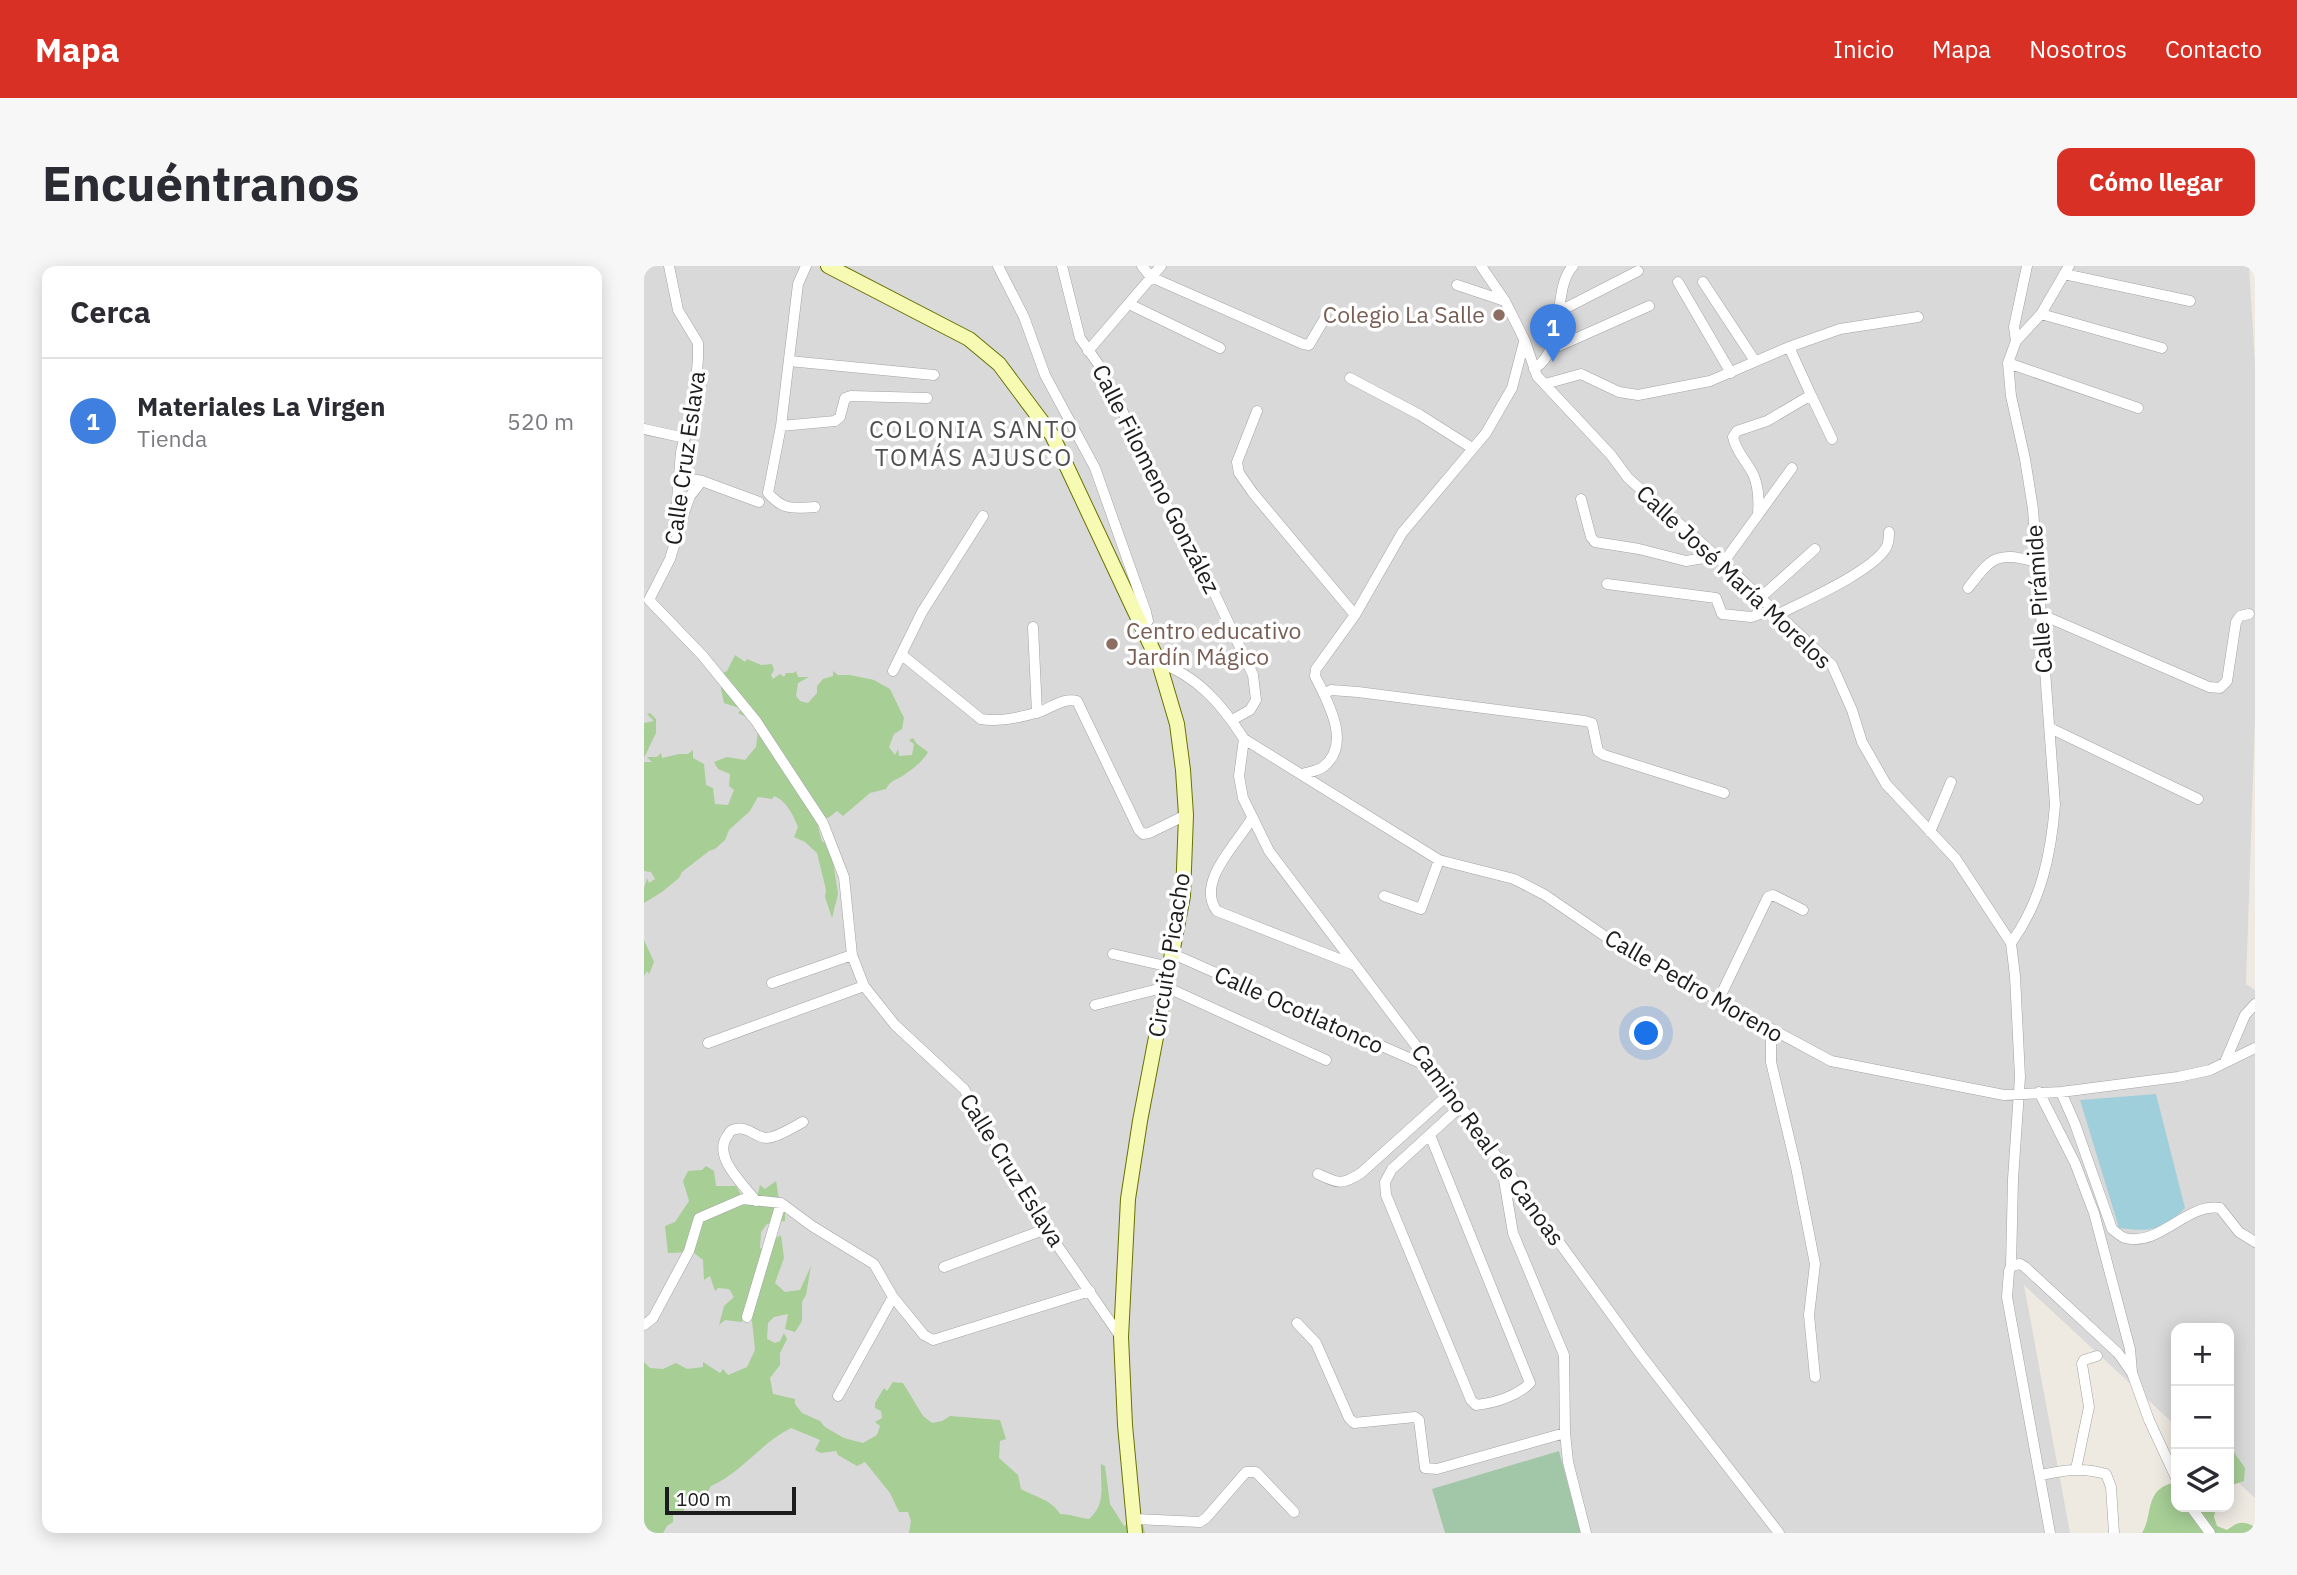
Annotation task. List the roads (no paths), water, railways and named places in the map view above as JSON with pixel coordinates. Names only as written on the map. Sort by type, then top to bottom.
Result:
[{"type":"main road","name":"Circuito Picacho","points":[[828,266],[960,334],[999,364],[1052,435],[1159,663],[1181,746],[1186,815],[1183,896],[1140,1121],[1128,1199],[1121,1337],[1125,1425],[1135,1526]]},
{"type":"street","name":"Calle Cruz Eslava","points":[[669,266],[678,310],[698,343],[695,397],[679,477],[678,533],[670,559],[649,600],[702,655],[756,720],[823,824],[844,877],[852,955],[864,986],[895,1025],[964,1089],[1046,1229],[1121,1337]]},
{"type":"street","points":[[806,266],[798,284],[781,426],[768,493],[776,502],[787,508],[815,507]]},
{"type":"street","points":[[998,266],[1024,317],[1045,376],[1095,468],[1146,612],[1148,621],[1141,625]]},
{"type":"street","name":"Calle Filomeno González","points":[[1062,266],[1080,338],[1117,397],[1148,474],[1196,554],[1253,675],[1256,700],[1250,710],[1233,720]]},
{"type":"street","points":[[1142,266],[1151,277],[1303,344],[1309,345],[1313,341],[1325,318]]},
{"type":"street","points":[[1088,351],[1161,266]]},
{"type":"street","name":"Calle José María Morelos","points":[[1481,266],[1505,301],[1534,369],[1545,384],[1611,455],[1628,478],[1832,665],[1852,710],[1862,742],[1886,784],[1971,880],[2011,943],[2020,1094],[2007,1297],[2050,1533]]},
{"type":"street","points":[[1534,369],[1542,364],[1550,350],[1566,278],[1573,266]]},
{"type":"street","points":[[2015,341],[2014,327],[2027,266]]},
{"type":"street","points":[[2067,270],[2190,300]]},
{"type":"street","name":"Calle Pirámide","points":[[2011,943],[2032,911],[2052,844],[2055,805],[2033,509],[2011,396],[2008,363],[2015,341],[2041,314],[2067,270]]},
{"type":"street","points":[[1560,311],[1638,271]]},
{"type":"street","points":[[1678,282],[1731,373]]},
{"type":"street","points":[[1703,282],[1755,361]]},
{"type":"street","points":[[1457,285],[1505,301]]},
{"type":"street","points":[[1129,304],[1220,348]]},
{"type":"street","points":[[1550,350],[1649,306]]},
{"type":"street","points":[[2041,314],[2162,348]]},
{"type":"street","points":[[1545,384],[1581,374],[1619,392],[1638,395],[1710,381],[1789,347],[1856,325],[1918,317]]},
{"type":"street","points":[[1302,774],[1322,769],[1334,751],[1337,729],[1315,676],[1315,668],[1355,615],[1402,534],[1486,433],[1512,388],[1524,341]]},
{"type":"street","points":[[1789,347],[1832,439]]},
{"type":"street","points":[[789,361],[934,374]]},
{"type":"street","points":[[2008,363],[2138,408]]},
{"type":"street","points":[[1350,378],[1420,415],[1472,448]]},
{"type":"street","points":[[1758,514],[1759,495],[1753,475],[1737,451],[1733,437],[1737,431],[1767,421],[1811,395]]},
{"type":"street","points":[[781,426],[835,421],[845,398],[851,396],[927,398]]},
{"type":"street","points":[[1257,411],[1237,462],[1239,473],[1355,615]]},
{"type":"street","points":[[644,429],[685,438]]},
{"type":"street","points":[[1581,499],[1591,537],[1595,542],[1639,549],[1686,561],[1719,560],[1793,468]]},
{"type":"street","points":[[679,477],[702,481],[758,502]]},
{"type":"street","points":[[678,533],[690,496],[702,481]]},
{"type":"street","points":[[893,671],[922,611],[983,516]]},
{"type":"street","points":[[1607,584],[1716,598],[1722,614],[1751,617],[1774,612],[1866,566],[1884,551],[1889,532]]},
{"type":"street","points":[[1760,598],[1815,549]]},
{"type":"street","points":[[1968,588],[1989,561],[2007,557],[2036,562]]},
{"type":"street","points":[[2040,614],[2209,687],[2220,688],[2227,681],[2236,622],[2240,616],[2249,614]]},
{"type":"street","points":[[1033,627],[1037,713]]},
{"type":"street","points":[[902,655],[981,719],[992,721],[1037,713],[1072,699],[1077,701],[1139,830],[1143,834],[1149,833],[1186,815]]},
{"type":"street","name":"Calle Pedro Moreno","points":[[1159,663],[1177,669],[1194,680],[1233,720],[1244,739],[1439,860],[1514,879],[1545,895],[1625,950],[1831,1061],[2004,1095],[2061,1092],[2178,1077],[2210,1070],[2255,1048]]},
{"type":"street","points":[[1324,694],[1331,690],[1358,692],[1592,723],[1598,751],[1604,755],[1724,793]]},
{"type":"street","points":[[2050,729],[2197,799]]},
{"type":"street","name":"Camino Real de Canoas","points":[[1244,739],[1239,776],[1243,798],[1269,851],[1426,1059],[1641,1355],[1779,1533]]},
{"type":"street","points":[[1930,832],[1951,782]]},
{"type":"street","points":[[1252,818],[1223,858],[1211,890],[1211,903],[1217,912],[1354,965]]},
{"type":"street","points":[[1384,896],[1420,909],[1439,860]]},
{"type":"street","points":[[1718,1001],[1768,897],[1773,895],[1802,910]]},
{"type":"street","name":"Calle Ocotlatonco","points":[[1113,954],[1171,961],[1418,1062],[1426,1059]]},
{"type":"street","points":[[772,983],[852,955]]},
{"type":"street","points":[[708,1042],[864,986]]},
{"type":"street","points":[[1095,1005],[1166,987],[1326,1060]]},
{"type":"street","points":[[2225,1062],[2245,1015],[2255,1004]]},
{"type":"street","points":[[1771,1030],[1771,1062],[1797,1167],[1815,1264],[1809,1315],[1815,1377]]},
{"type":"street","points":[[2061,1092],[2112,1228],[2124,1238],[2141,1238],[2171,1227],[2197,1210],[2210,1207],[2220,1208],[2239,1232],[2255,1242]]},
{"type":"street","points":[[1318,1174],[1338,1183],[1348,1182],[1361,1174],[1450,1093]]},
{"type":"street","points":[[2039,1093],[2075,1163],[2094,1213],[2130,1349],[2132,1373]]},
{"type":"street","points":[[1430,1135],[1530,1383],[1521,1391],[1486,1404],[1476,1405],[1471,1400],[1387,1195],[1385,1181],[1392,1169],[1460,1107]]},
{"type":"street","points":[[756,1201],[725,1160],[724,1139],[730,1131],[738,1128],[747,1129],[765,1138],[772,1137],[803,1122]]},
{"type":"street","points":[[1500,1160],[1513,1233],[1564,1355],[1564,1433],[1568,1462],[1586,1533]]},
{"type":"street","points":[[648,1322],[689,1251],[699,1218],[743,1199],[782,1203],[812,1226],[874,1264],[893,1297],[924,1335],[933,1340],[1090,1291]]},
{"type":"street","points":[[747,1317],[782,1203]]},
{"type":"street","points":[[944,1267],[1046,1229]]},
{"type":"street","points":[[2011,1266],[2015,1264],[2025,1267],[2118,1353],[2132,1373],[2171,1467]]},
{"type":"street","points":[[838,1396],[893,1297]]},
{"type":"street","points":[[1297,1323],[1316,1343],[1349,1418],[1354,1423],[1415,1417],[1419,1420],[1425,1468],[1437,1469],[1564,1433]]},
{"type":"street","points":[[2076,1469],[2089,1407],[2082,1364],[2084,1360],[2096,1356]]},
{"type":"street","points":[[2041,1475],[2076,1469],[2106,1474],[2111,1487],[2114,1533]]},
{"type":"street","points":[[1135,1526],[1200,1522],[1246,1472],[1251,1471],[1256,1472],[1294,1511]]},
{"type":"street","points":[[2193,1533],[2207,1530],[2194,1512]]},
{"type":"water","points":[[2156,1094],[2185,1208],[2155,1228],[2119,1228],[2080,1100]]},
{"type":"place","name":"Colegio La Salle","points":[[1499,315]]},
{"type":"place","name":"Materiales La Virgen","points":[[1553,362]]},
{"type":"place","name":"Centro educativo Jardín Mágico","points":[[1112,644]]},
{"type":"district","name":"COLONIA SANTO TOMÁS AJUSCO","points":[[974,444]]}]
